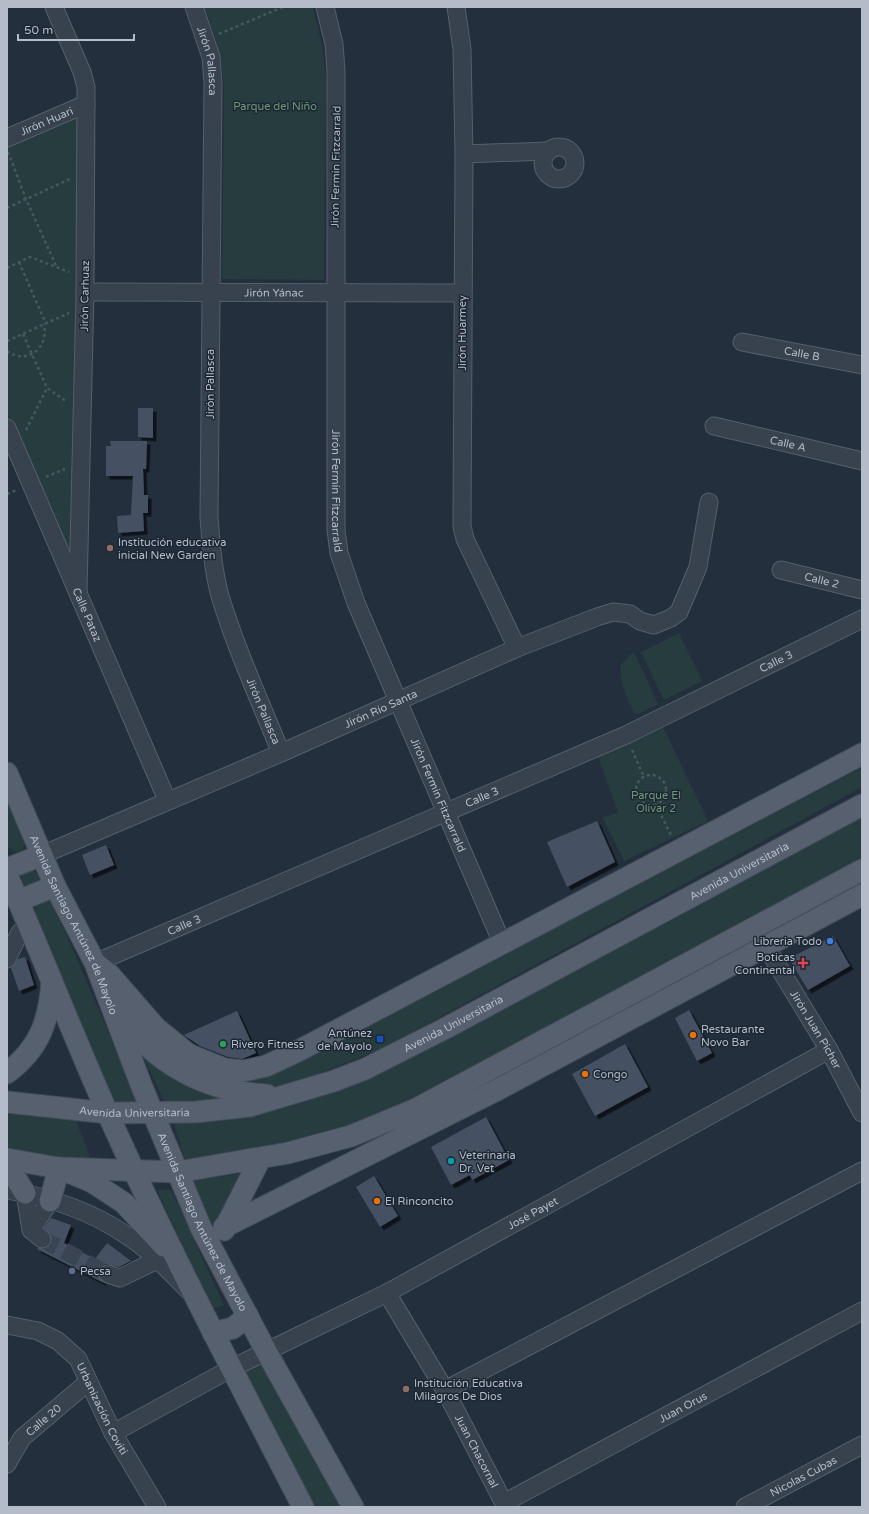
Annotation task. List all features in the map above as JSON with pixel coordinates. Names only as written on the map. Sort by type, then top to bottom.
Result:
[{"type":"main road","points":[[99,972],[109,974],[156,1028],[188,1054],[225,1069],[243,1071],[266,1066],[298,1051],[862,754]]},
{"type":"main road","name":"Avenida Santiago Antúnez de Mayolo","points":[[7,773],[55,886],[99,972],[153,1113],[201,1228],[224,1268],[266,1351],[353,1507]]},
{"type":"main road","name":"Avenida Universitaria","points":[[7,1102],[108,1113],[221,1110],[250,1106],[334,1080],[365,1068],[444,1029],[862,804]]},
{"type":"main road","points":[[7,869],[42,855]]},
{"type":"main road","points":[[7,1159],[58,1168],[135,1172],[178,1172],[260,1159],[332,1142],[370,1129],[414,1110],[862,870]]},
{"type":"main road","points":[[7,875],[108,1113],[135,1172],[196,1298],[303,1507]]},
{"type":"main road","points":[[18,901],[55,886]]},
{"type":"main road","points":[[224,1227],[514,1081],[767,948],[862,895]]},
{"type":"main road","points":[[99,972],[127,1023],[163,1060],[205,1082],[231,1091],[282,1096]]},
{"type":"main road","points":[[7,1073],[29,1054],[40,1036],[51,999],[52,980]]},
{"type":"main road","points":[[645,987],[655,1006]]},
{"type":"main road","points":[[503,1062],[514,1081]]},
{"type":"main road","points":[[224,1268],[222,1246],[224,1227],[260,1159]]},
{"type":"main road","points":[[50,1201],[58,1168]]},
{"type":"main road","points":[[58,1168],[92,1182],[124,1203],[178,1261]]},
{"type":"main road","points":[[7,1171],[13,1174],[16,1192]]},
{"type":"main road","points":[[214,1333],[233,1328],[248,1316]]},
{"type":"street","name":"Jirón Carhuaz","points":[[54,7],[82,72],[86,87],[85,291],[78,591]]},
{"type":"street","name":"Jirón Pallasca","points":[[194,7],[211,57],[213,83],[209,517],[212,555],[220,594],[229,622],[281,753]]},
{"type":"street","name":"Jirón Fermín Fitzcarrald","points":[[325,7],[334,44],[336,70],[334,292],[336,530],[339,554],[356,603],[502,943]]},
{"type":"street","name":"Jirón Huarmey","points":[[456,7],[462,49],[464,154],[462,293],[462,526],[465,539],[517,648]]},
{"type":"street","name":"Jirón Huari","points":[[7,138],[86,104]]},
{"type":"street","points":[[464,154],[548,151]]},
{"type":"street","name":"Jirón Yánac","points":[[85,291],[462,293]]},
{"type":"street","name":"Calle B","points":[[742,342],[862,365]]},
{"type":"street","name":"Calle A","points":[[714,426],[862,461]]},
{"type":"street","name":"Calle Pataz","points":[[7,428],[167,800]]},
{"type":"street","name":"Jirón Río Santa","points":[[42,855],[167,800],[281,753],[397,700],[517,648],[613,612],[630,614],[640,621],[654,625],[671,618],[679,612],[698,567],[709,502]]},
{"type":"street","name":"Calle 2","points":[[781,570],[862,590]]},
{"type":"street","name":"Calle 3","points":[[99,972],[447,812],[626,735],[862,619]]},
{"type":"street","points":[[7,959],[19,934],[28,923]]},
{"type":"street","name":"Jirón Juan Picher","points":[[767,948],[829,1050],[862,1113]]},
{"type":"street","name":"José Payet","points":[[113,1433],[232,1368],[387,1293],[829,1050]]},
{"type":"street","points":[[445,1390],[862,1171]]},
{"type":"street","points":[[16,1192],[50,1201],[97,1217],[127,1235],[157,1260],[196,1298]]},
{"type":"street","points":[[16,1192],[36,1235],[50,1201]]},
{"type":"street","points":[[108,1274],[120,1278],[157,1260]]},
{"type":"street","name":"Juan Chacornal","points":[[387,1293],[445,1390],[505,1505]]},
{"type":"street","name":"Juan Orus","points":[[505,1505],[862,1311]]},
{"type":"street","name":"Urbanización Coviti","points":[[7,1326],[38,1331],[58,1341],[78,1359],[113,1433],[157,1507]]},
{"type":"street","name":"Calle 20","points":[[7,1464],[22,1438],[88,1382]]},
{"type":"street","name":"Nicolas Cubas","points":[[745,1507],[862,1445]]},
{"type":"path","points":[[206,40],[283,7]]},
{"type":"path","points":[[7,149],[26,199],[57,268]]},
{"type":"path","points":[[7,208],[86,171]]},
{"type":"path","points":[[7,268],[30,258],[57,268],[85,291],[45,324],[7,341]]},
{"type":"path","points":[[7,351],[18,356],[32,355],[43,345],[45,338],[45,324],[19,262]]},
{"type":"path","points":[[16,450],[47,388],[23,334]]},
{"type":"path","points":[[31,484],[68,468]]},
{"type":"path","points":[[626,735],[644,777]]},
{"type":"path","points":[[653,775],[662,780],[665,784],[666,794],[664,798],[656,805],[646,805],[638,799],[636,794],[637,784],[644,777],[653,775]]},
{"type":"path","points":[[656,805],[678,850]]},
{"type":"green space","name":"Parque del Niño","points":[[204,7],[313,7],[322,45],[326,79],[324,280],[222,279],[224,87],[222,66],[217,46]]},
{"type":"green space","points":[[71,118],[80,121],[76,541],[71,547],[63,541],[7,414],[7,145]]},
{"type":"green space","points":[[679,633],[702,681],[664,700],[641,652]]},
{"type":"green space","points":[[632,653],[635,654],[658,704],[638,714],[634,713],[624,690],[621,678],[621,665]]},
{"type":"green space","name":"Parque El Olivar 2","points":[[663,727],[708,821],[624,861],[603,818],[618,812],[598,757]]},
{"type":"green space","points":[[862,768],[862,787],[385,1047],[301,1081],[271,1089],[256,1088],[204,1067],[294,1061]]},
{"type":"green space","points":[[7,797],[26,841],[23,849],[16,852],[8,847],[7,844]]},
{"type":"green space","points":[[862,814],[862,859],[406,1101],[352,1128],[323,1136],[186,1163],[174,1124],[231,1117],[271,1109]]},
{"type":"green space","points":[[30,870],[36,873],[39,879],[36,885],[30,888],[24,885],[21,879],[24,873]]},
{"type":"green space","points":[[52,901],[140,1106],[116,1106],[34,912],[36,906],[42,902]]},
{"type":"green space","points":[[133,1037],[229,1099],[166,1104]]},
{"type":"green space","points":[[7,1110],[75,1118],[92,1162],[7,1151]]},
{"type":"green space","points":[[240,1174],[220,1219],[217,1223],[210,1225],[188,1181]]},
{"type":"green space","points":[[157,1190],[171,1190],[224,1305],[212,1309]]},
{"type":"green space","points":[[262,1361],[341,1507],[313,1507],[242,1371]]},
{"type":"building","points":[[138,408],[153,408],[153,438],[138,437]]},
{"type":"building","points":[[110,441],[147,441],[146,469],[143,469],[144,495],[148,495],[148,513],[143,513],[144,531],[118,533],[117,516],[131,515],[133,476],[106,476],[106,446],[111,446]]},
{"type":"building","points":[[597,821],[615,862],[567,887],[547,842]]},
{"type":"building","points":[[106,845],[114,865],[90,875],[82,855]]},
{"type":"building","points":[[833,936],[850,966],[808,990],[792,964],[794,956]]},
{"type":"building","points":[[25,957],[34,985],[19,991],[11,968],[18,959]]},
{"type":"building","name":"Restaurante Novo Bar","points":[[689,1010],[712,1053],[697,1061],[675,1018]]},
{"type":"building","name":"Rivero Fitness","points":[[237,1011],[256,1053],[242,1059],[228,1057],[200,1046],[184,1035]]},
{"type":"building","points":[[625,1044],[648,1087],[595,1116],[572,1074]]},
{"type":"building","points":[[486,1117],[509,1160],[472,1180],[470,1175],[451,1185],[431,1147]]},
{"type":"building","name":"El Rinconcito","points":[[374,1176],[398,1216],[380,1227],[356,1187]]},
{"type":"building","points":[[51,1218],[71,1225],[64,1243],[95,1259],[107,1243],[131,1261],[119,1267],[106,1264],[102,1266],[98,1276],[104,1283],[37,1249],[46,1248],[52,1241],[51,1235],[44,1228]]},
{"type":"tunnel","points":[[42,1239],[108,1274]]},
{"type":"place","name":"Institución educativa inicial New Garden","points":[[110,548]]},
{"type":"place","name":"Libreria Todo","points":[[830,941]]},
{"type":"place","name":"Boticas Continental","points":[[803,963]]},
{"type":"place","name":"Restaurante Novo Bar","points":[[693,1035]]},
{"type":"place","name":"Antúnez de Mayolo","points":[[380,1039]]},
{"type":"place","name":"Rivero Fitness","points":[[223,1044]]},
{"type":"place","name":"Congo","points":[[585,1074]]},
{"type":"place","name":"Veterinaria Dr. Vet","points":[[451,1161]]},
{"type":"place","name":"El Rinconcito","points":[[377,1201]]},
{"type":"place","name":"Pecsa","points":[[72,1271]]},
{"type":"place","name":"Institución Educativa Milagros De Dios","points":[[406,1389]]}]
